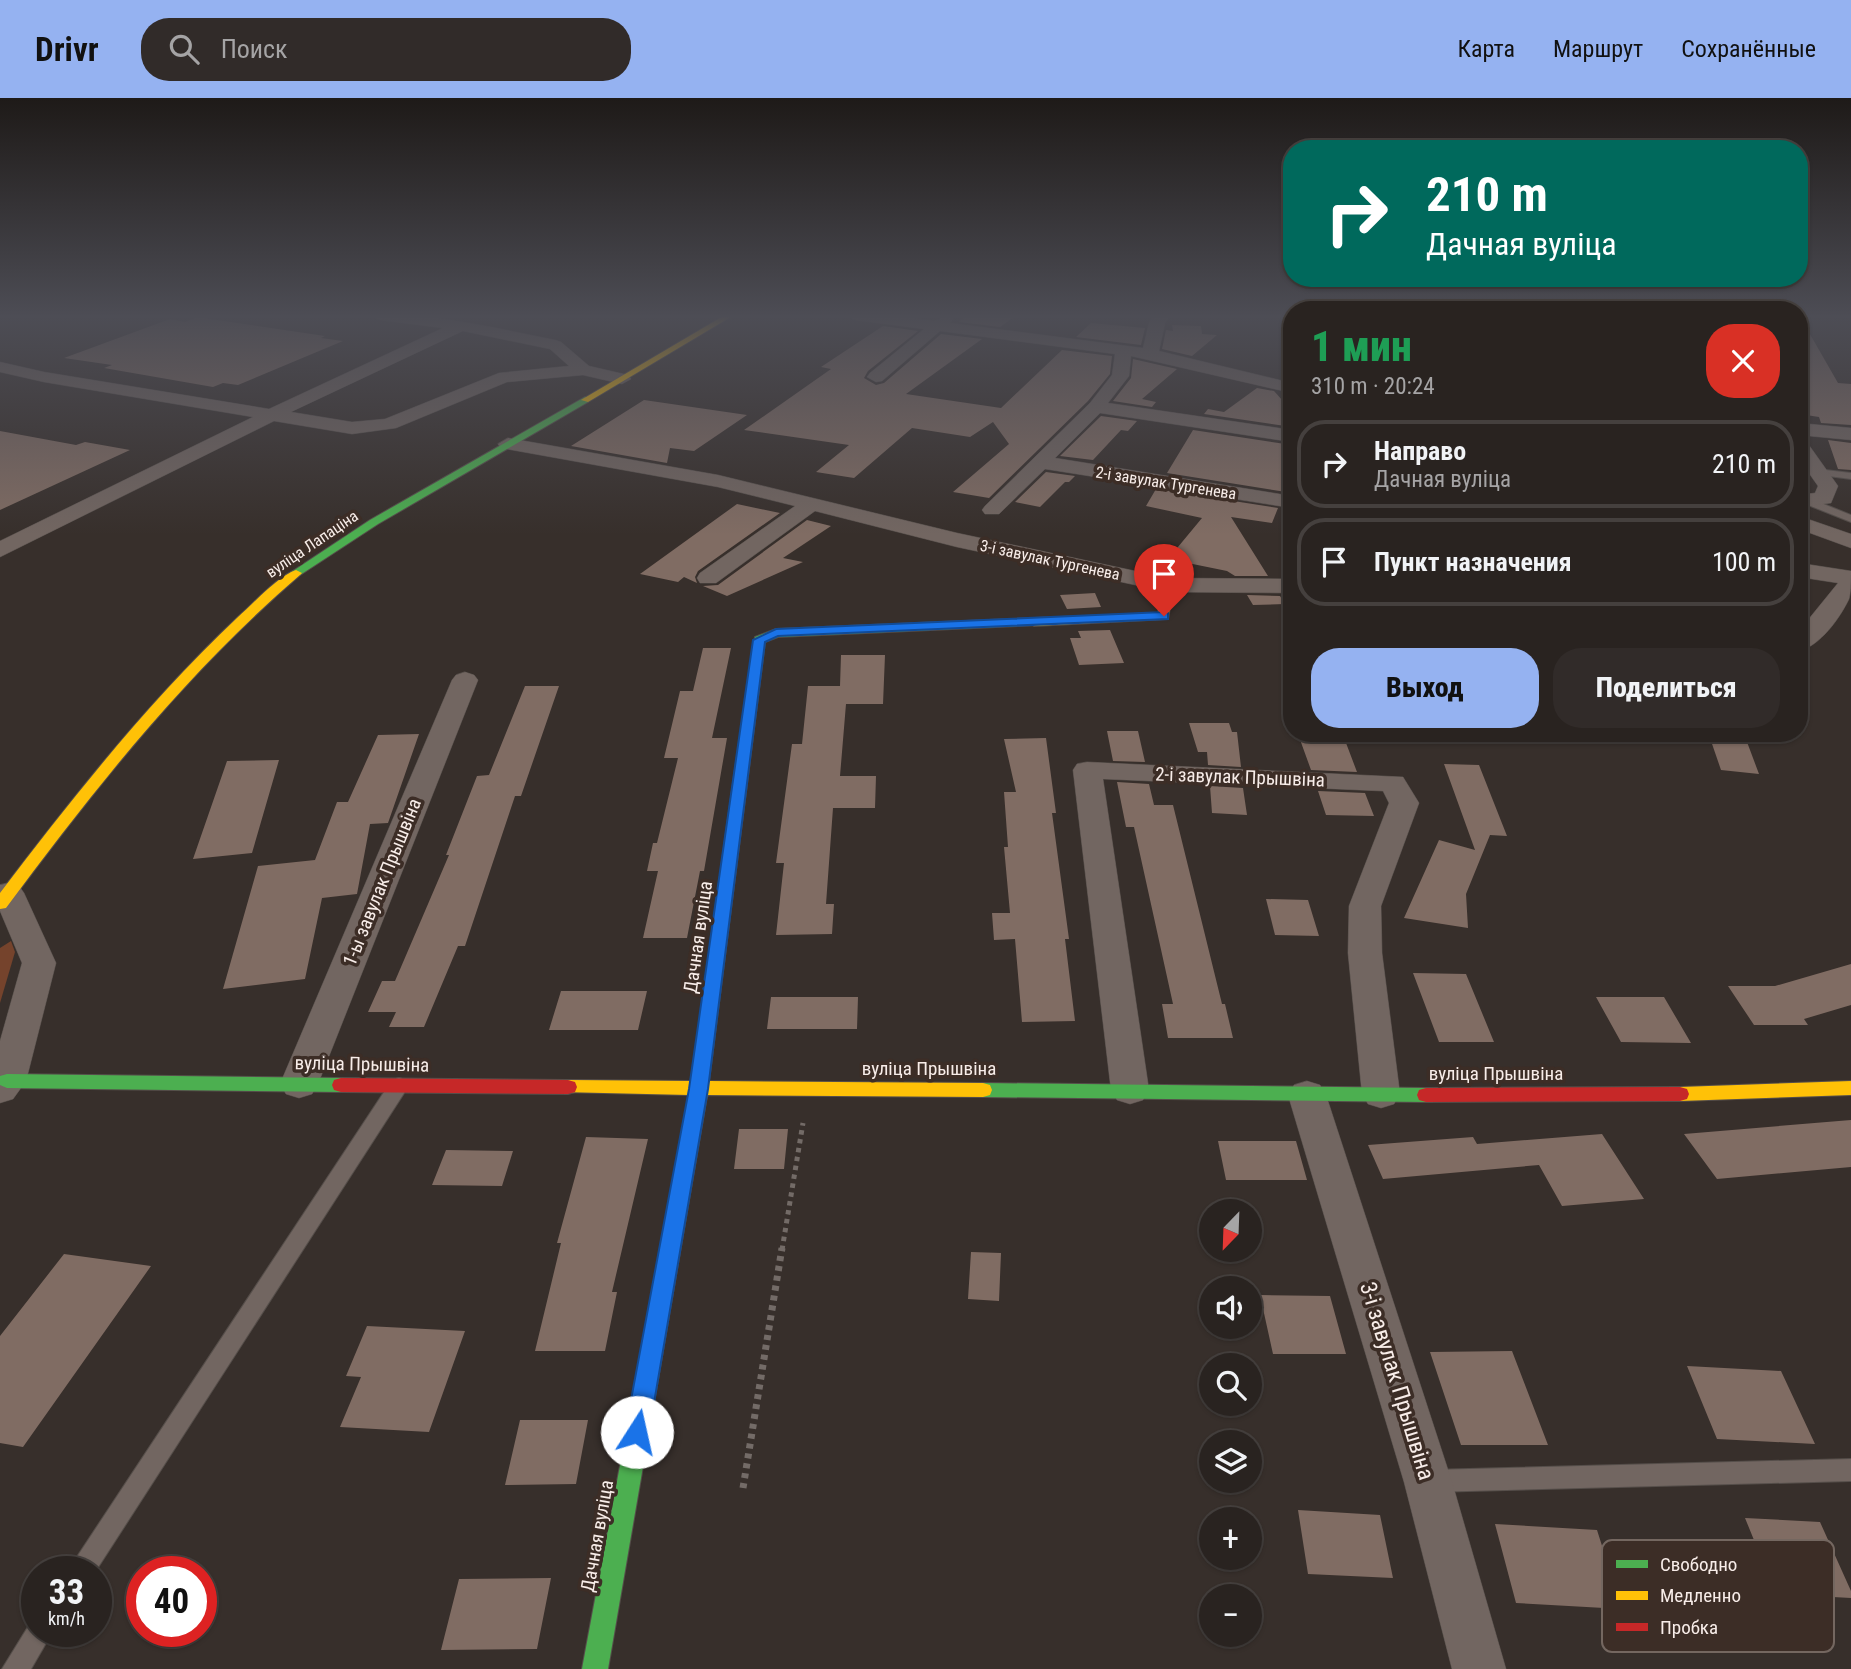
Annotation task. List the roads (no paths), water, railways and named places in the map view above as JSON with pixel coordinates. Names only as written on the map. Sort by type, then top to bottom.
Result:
[{"type":"street","points":[[112,388],[352,428],[389,425],[473,388]]},
{"type":"street","points":[[0,550],[328,388]]},
{"type":"street","name":"вуліца Лапаціна","points":[[4,899],[153,708],[208,650],[274,590],[329,551],[606,388]]},
{"type":"street","points":[[992,510],[1096,407],[1110,388]]},
{"type":"street","points":[[1096,407],[1283,435]]},
{"type":"street","points":[[1808,430],[1851,434]]},
{"type":"street","name":"3-і завулак Тургенева","points":[[508,444],[718,481],[957,540],[1168,585],[1283,586]]},
{"type":"street","points":[[1808,458],[1828,486],[1824,499],[1808,501]]},
{"type":"street","name":"2-і завулак Тургенева","points":[[1041,462],[1283,501]]},
{"type":"street","points":[[708,578],[811,505]]},
{"type":"street","points":[[1808,525],[1851,541]]},
{"type":"street","points":[[1808,572],[1851,579],[1808,636]]},
{"type":"street","name":"Дачная вуліца","points":[[595,1669],[699,1089],[759,640],[776,633],[1164,616],[1168,585]]},
{"type":"street","name":"1-ы завулак Прышвіна","points":[[299,1084],[465,680]]},
{"type":"street","name":"2-і завулак Прышвіна","points":[[1130,1090],[1087,770],[1393,783],[1404,803],[1365,906],[1366,953],[1381,1094]]},
{"type":"street","points":[[4,899],[39,963],[4,1085]]},
{"type":"street","name":"вуліца Прышвіна","points":[[4,1085],[299,1084],[699,1089],[1130,1090],[1307,1095],[1739,1094],[1851,1088]]},
{"type":"street","name":"3-і завулак Прышвіна","points":[[1307,1095],[1428,1482],[1479,1669]]},
{"type":"lane","points":[[1817,472],[1851,477]]},
{"type":"lane","points":[[1808,503],[1851,519]]},
{"type":"lane","points":[[90,1556],[399,1085]]},
{"type":"lane","points":[[1428,1482],[1851,1470]]},
{"type":"lane","points":[[15,1669],[29,1647]]}]
